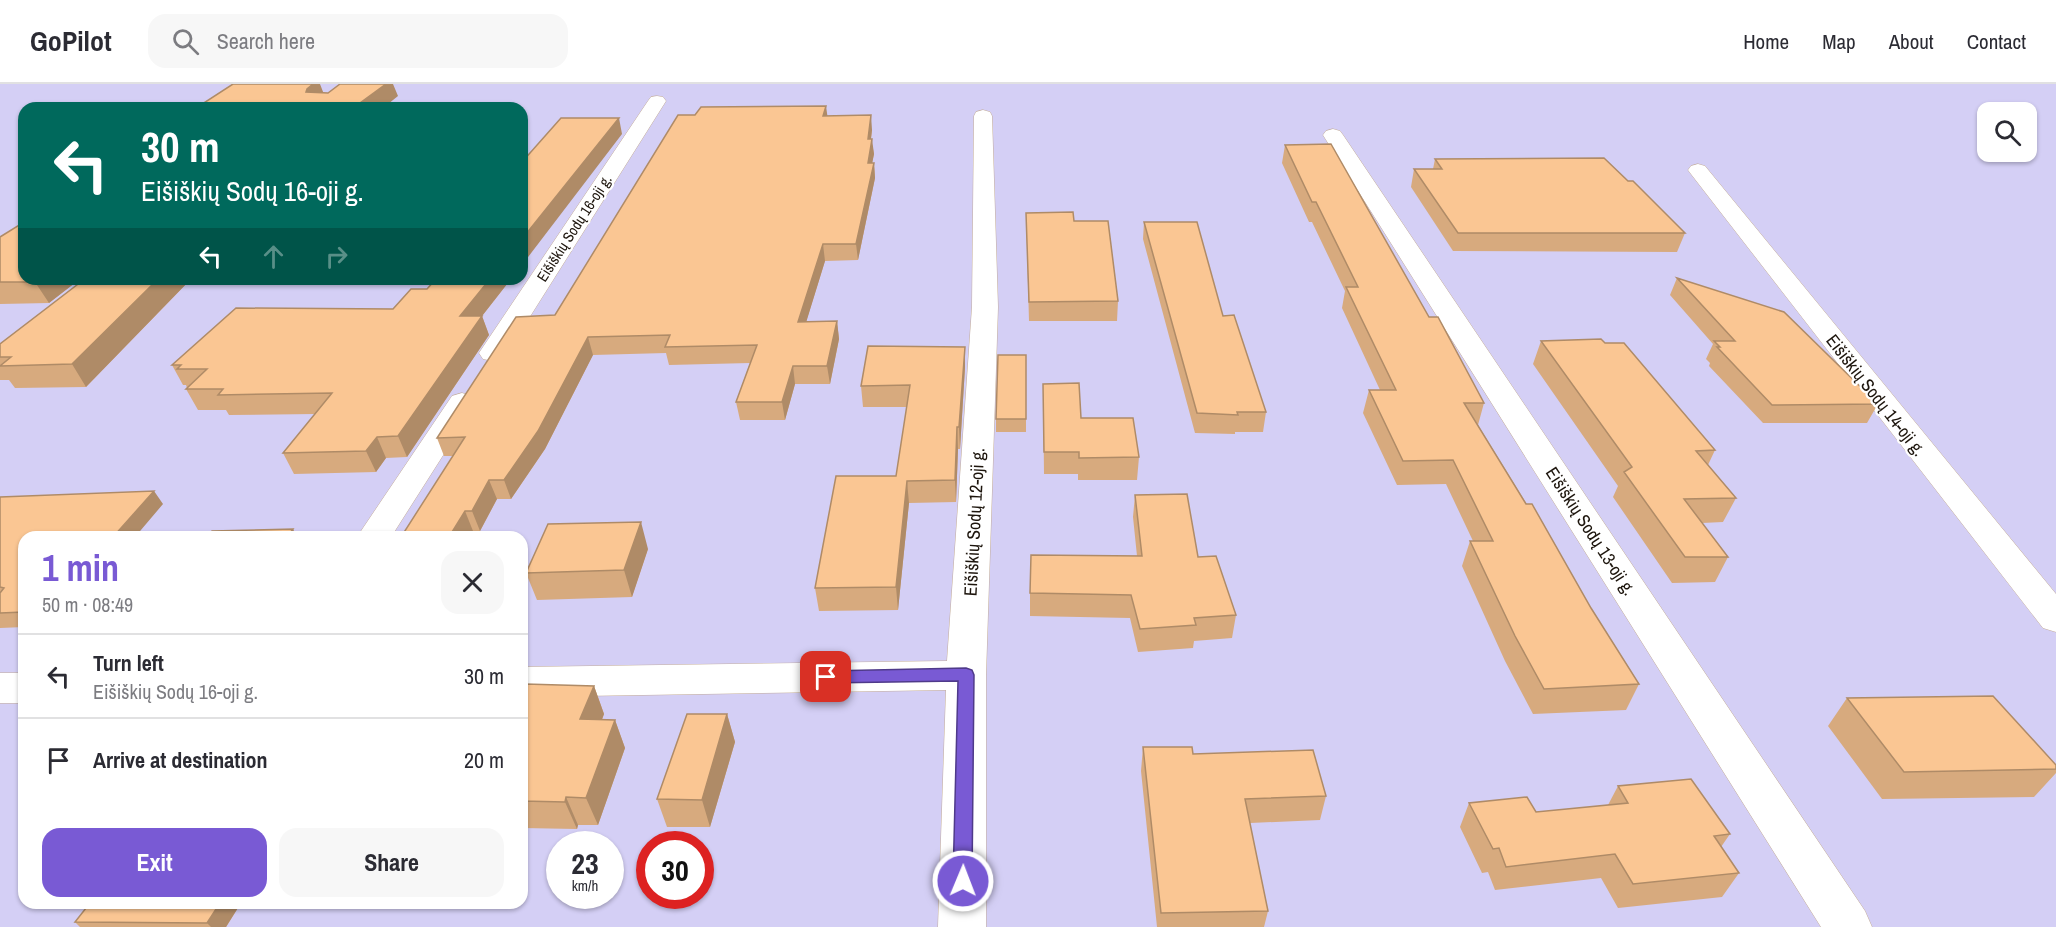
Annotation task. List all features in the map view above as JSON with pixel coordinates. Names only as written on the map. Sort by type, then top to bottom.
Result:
[{"type":"street","name":"Eišiškių Sodų 16-oji g.","points":[[378,531],[657,101]]},
{"type":"street","name":"Eišiškių Sodų 12-oji g.","points":[[962,927],[966,675],[985,307],[983,116]]},
{"type":"street","name":"Eišiškių Sodų 13-oji g.","points":[[1333,135],[1848,927]]},
{"type":"street","name":"Eišiškių Sodų 14-oji g.","points":[[1698,170],[2056,619]]},
{"type":"street","points":[[528,682],[966,675]]},
{"type":"street","points":[[0,688],[18,688]]},
{"type":"shaded area","points":[[0,84],[2056,84],[2056,927],[0,927]]},
{"type":"building","points":[[233,84],[313,84],[306,92],[328,93],[340,84],[386,84],[361,102],[205,102]]},
{"type":"building","points":[[826,106],[823,116],[871,115],[868,139],[872,139],[868,163],[874,163],[856,244],[823,244],[798,322],[837,321],[827,366],[793,366],[782,402],[736,402],[757,345],[665,347],[670,335],[588,337],[538,431],[504,480],[489,480],[472,511],[465,511],[453,531],[405,531],[465,437],[437,438],[516,317],[555,315],[678,115],[695,115],[701,107]]},
{"type":"building","points":[[561,118],[619,118],[528,232],[528,155]]},
{"type":"building","points":[[1331,144],[1429,317],[1438,317],[1484,403],[1464,403],[1526,504],[1532,504],[1591,608],[1639,684],[1544,689],[1515,636],[1470,541],[1493,541],[1453,460],[1403,461],[1369,390],[1396,390],[1346,287],[1358,287],[1316,202],[1312,202],[1285,145]]},
{"type":"building","points":[[1604,158],[1628,181],[1633,181],[1685,233],[1458,233],[1414,169],[1442,169],[1435,159]]},
{"type":"building","points":[[1073,212],[1074,221],[1108,221],[1118,301],[1029,302],[1026,213]]},
{"type":"building","points":[[1144,222],[1197,222],[1223,316],[1234,315],[1266,412],[1237,412],[1238,415],[1197,413]]},
{"type":"building","points":[[18,226],[18,282],[0,282],[0,237]]},
{"type":"building","points":[[1677,278],[1784,312],[1878,404],[1772,405],[1717,347],[1720,347],[1714,341],[1735,341]]},
{"type":"building","points":[[77,285],[152,285],[72,364],[0,366],[11,357],[0,357],[0,344]]},
{"type":"building","points":[[431,285],[485,285],[460,316],[482,316],[398,436],[377,437],[366,451],[283,453],[332,393],[218,395],[223,389],[186,389],[207,369],[177,369],[181,365],[172,365],[236,308],[393,309],[411,289],[427,289]]},
{"type":"building","points":[[1601,339],[1605,343],[1624,343],[1715,450],[1696,451],[1736,498],[1684,499],[1728,557],[1685,557],[1624,472],[1632,467],[1541,341]]},
{"type":"building","points":[[868,346],[965,347],[959,427],[957,427],[955,480],[907,481],[896,587],[815,588],[836,476],[896,476],[910,385],[861,386]]},
{"type":"building","points":[[998,355],[1026,355],[1026,419],[996,419]]},
{"type":"building","points":[[1079,383],[1081,418],[1133,418],[1139,457],[1079,458],[1079,452],[1044,452],[1043,384]]},
{"type":"building","points":[[154,491],[118,531],[18,531],[18,612],[0,613],[0,593],[4,588],[0,587],[0,497]]},
{"type":"building","points":[[1187,494],[1198,557],[1216,556],[1236,615],[1194,618],[1196,625],[1140,629],[1131,595],[1030,593],[1031,555],[1142,556],[1135,495]]},
{"type":"building","points":[[641,522],[624,570],[528,573],[548,524]]},
{"type":"building","points":[[293,529],[292,531],[212,531]]},
{"type":"building","points":[[528,684],[594,686],[580,719],[615,720],[586,798],[566,797],[565,802],[528,801]]},
{"type":"building","points":[[1993,696],[2056,765],[2056,769],[1904,772],[1847,698]]},
{"type":"building","points":[[687,714],[727,714],[702,800],[657,799]]},
{"type":"building","points":[[1143,747],[1192,747],[1193,754],[1313,750],[1326,796],[1245,799],[1268,911],[1161,913]]},
{"type":"building","points":[[1691,779],[1730,834],[1714,836],[1739,873],[1633,884],[1615,854],[1506,867],[1499,848],[1493,849],[1469,803],[1527,797],[1536,812],[1628,803],[1618,786]]},
{"type":"building","points":[[85,909],[216,909],[207,923],[75,922]]},
{"type":"route","points":[[826,677],[966,675],[963,881]]}]
